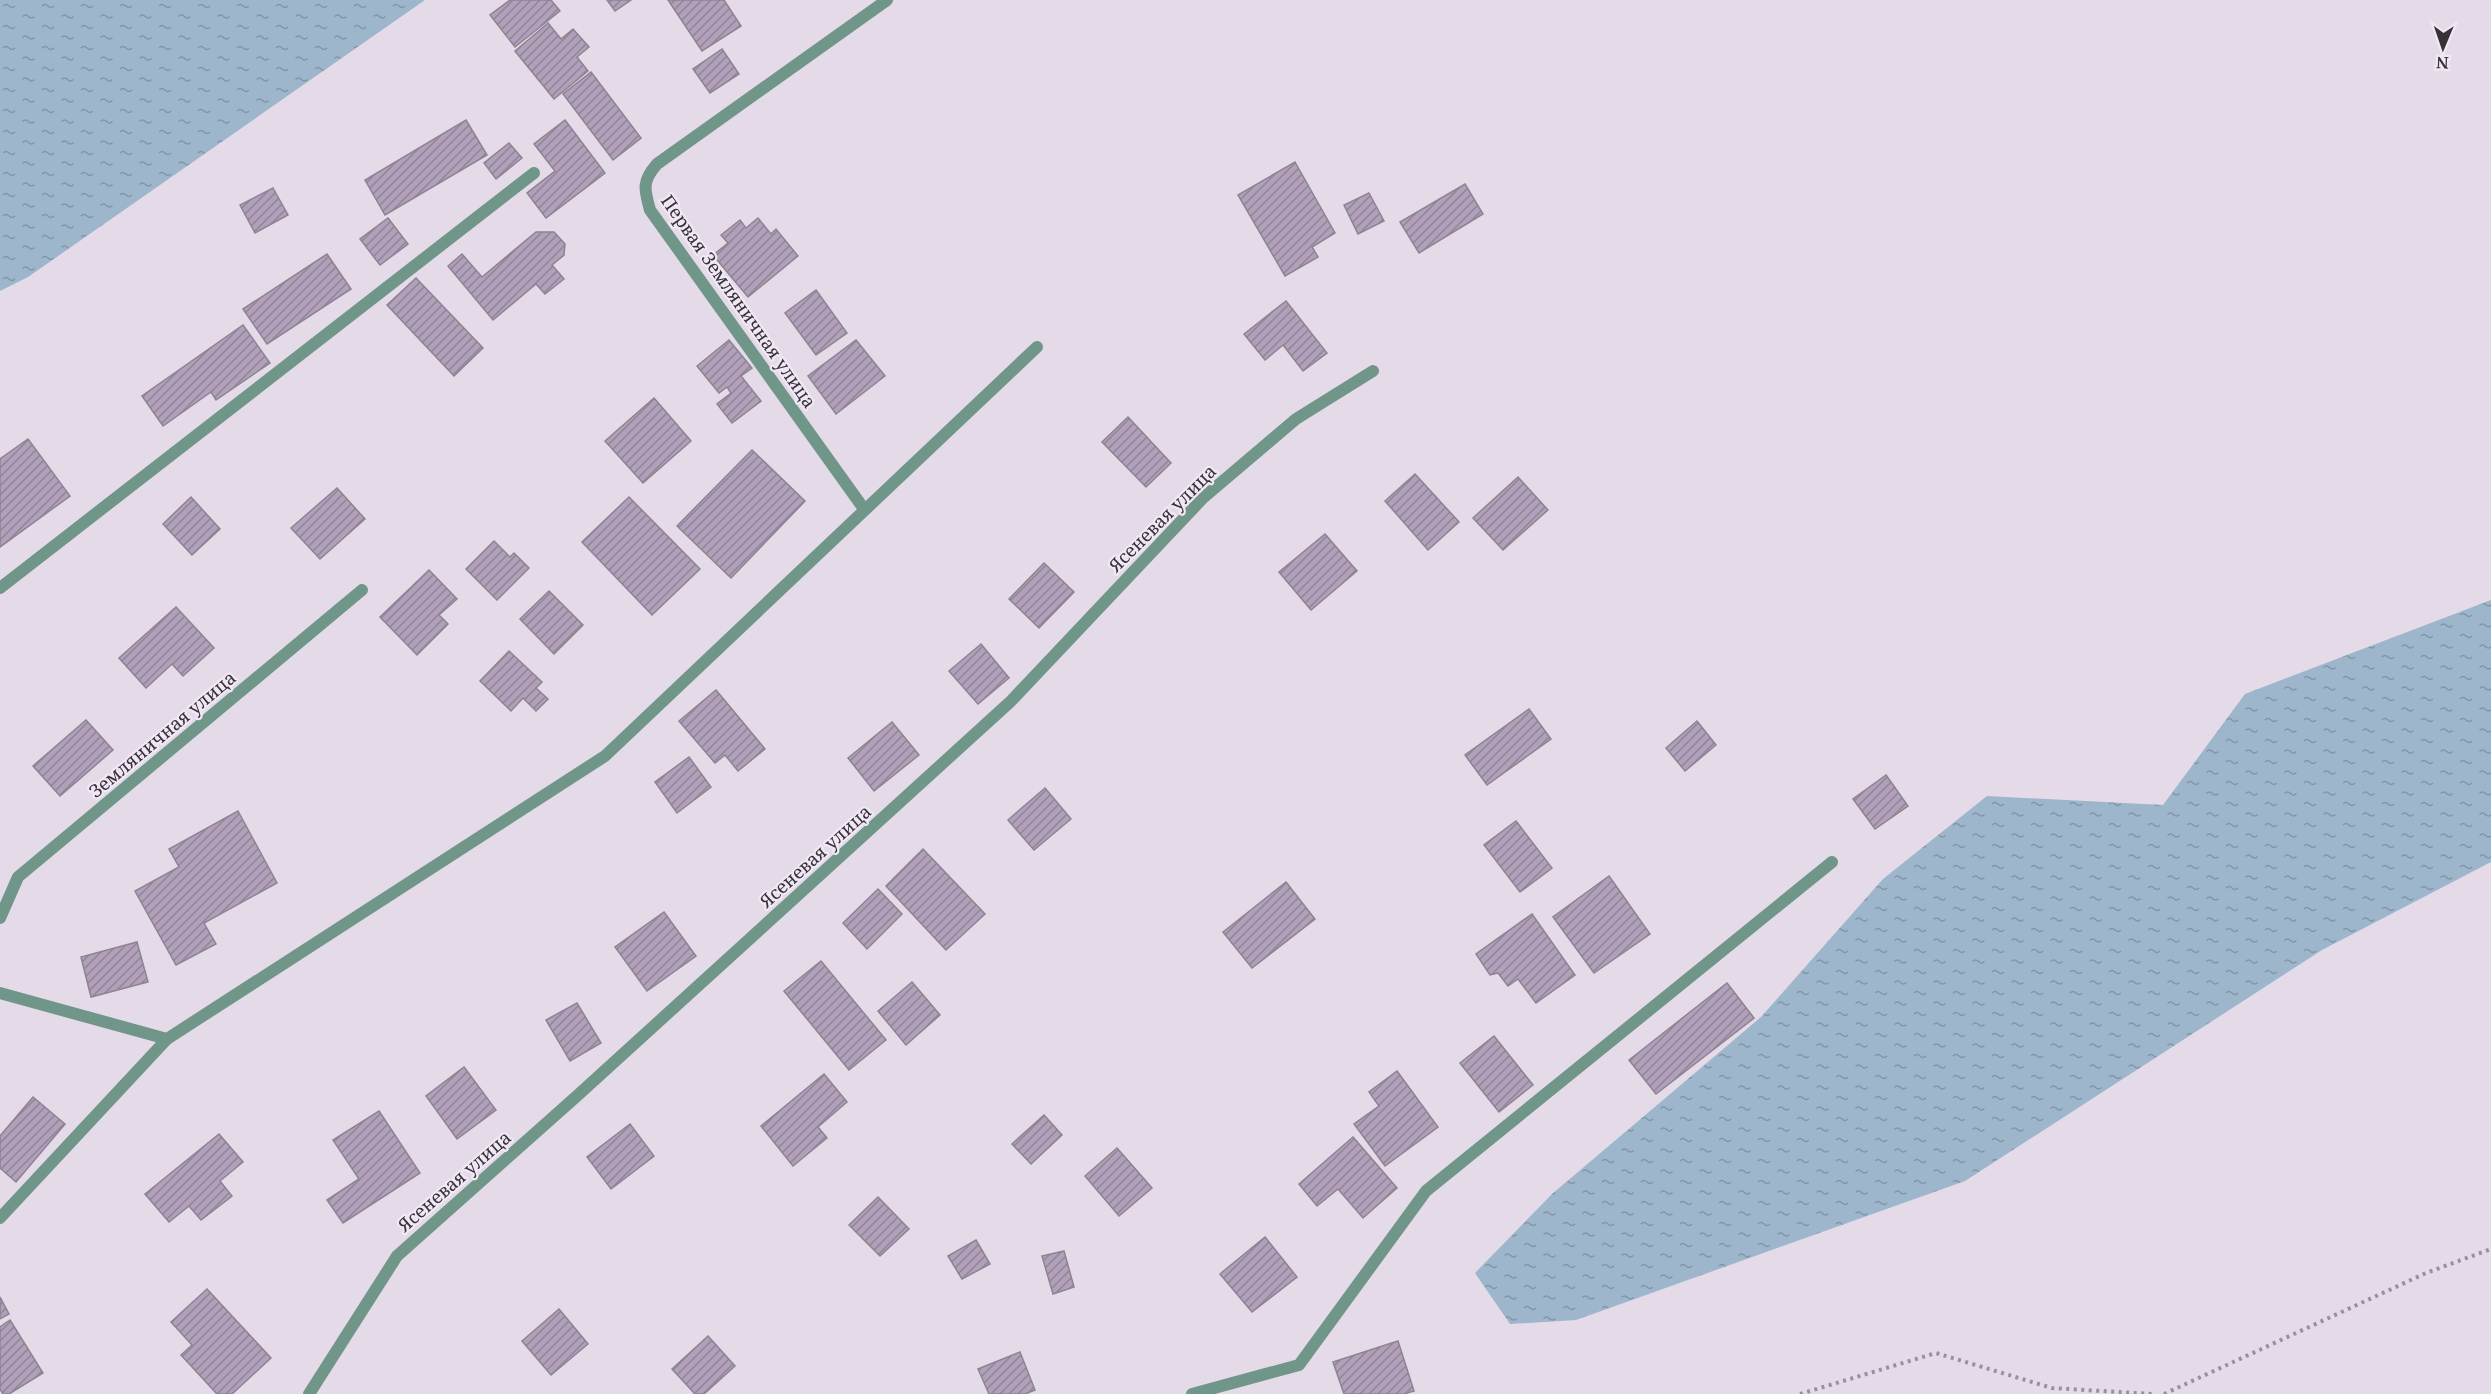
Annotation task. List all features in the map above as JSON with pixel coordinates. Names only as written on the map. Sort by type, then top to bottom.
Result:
[{"type":"street","name":"Первая Земляничная улица","points":[[864,509],[650,210],[645,192],[647,176],[657,164],[887,0]]},
{"type":"street","points":[[0,588],[534,173]]},
{"type":"street","points":[[0,1218],[167,1039],[605,756],[1037,347]]},
{"type":"street","name":"Ясеневая улица","points":[[309,1394],[397,1256],[578,1095],[1010,702],[1203,498],[1296,419],[1374,371]]},
{"type":"street","name":"Земляничная улица","points":[[0,918],[18,877],[362,590]]},
{"type":"street","points":[[1192,1394],[1299,1365],[1426,1191],[1832,862]]},
{"type":"street","points":[[0,993],[167,1039]]},
{"type":"path","points":[[2164,1394],[2426,1274],[2491,1249]]},
{"type":"path","points":[[1800,1394],[1936,1353],[2052,1388],[2152,1394]]},
{"type":"water","points":[[0,0],[425,0],[28,277],[0,291]]},
{"type":"water","points":[[2491,600],[2491,862],[2322,950],[1965,1181],[1576,1320],[1510,1324],[1475,1273],[1552,1194],[1761,1017],[1883,879],[1987,796],[2163,805],[2245,694]]},
{"type":"building","points":[[510,0],[551,0],[560,11],[515,47],[490,15]]},
{"type":"building","points":[[607,0],[631,0],[615,11]]},
{"type":"building","points":[[668,0],[724,0],[741,26],[702,51]]},
{"type":"building","points":[[548,23],[561,39],[573,29],[589,47],[577,57],[588,71],[554,99],[515,51]]},
{"type":"building","points":[[722,49],[739,74],[710,93],[693,69]]},
{"type":"building","points":[[591,72],[641,138],[613,160],[563,94]]},
{"type":"building","points":[[466,120],[487,155],[385,215],[365,180]]},
{"type":"building","points":[[565,120],[605,173],[546,218],[527,193],[555,171],[534,144]]},
{"type":"building","points":[[509,143],[522,158],[496,179],[484,163]]},
{"type":"building","points":[[1295,162],[1335,233],[1312,247],[1318,257],[1285,276],[1238,195]]},
{"type":"building","points":[[1465,184],[1483,214],[1419,253],[1400,222]]},
{"type":"building","points":[[273,188],[288,215],[255,233],[240,205]]},
{"type":"building","points":[[1369,193],[1384,221],[1358,234],[1344,205]]},
{"type":"building","points":[[388,218],[408,244],[380,265],[360,239]]},
{"type":"building","points":[[758,218],[771,234],[776,229],[798,256],[748,297],[713,255],[728,243],[721,235],[740,220],[746,228]]},
{"type":"building","points":[[536,232],[554,232],[565,244],[564,255],[552,265],[564,279],[545,294],[536,284],[493,320],[448,266],[462,254],[482,277]]},
{"type":"building","points":[[327,254],[351,289],[267,344],[243,309]]},
{"type":"building","points":[[416,278],[483,348],[454,376],[387,305]]},
{"type":"building","points":[[816,290],[847,333],[816,355],[785,313]]},
{"type":"building","points":[[1286,301],[1327,353],[1303,371],[1283,345],[1265,360],[1244,334]]},
{"type":"building","points":[[243,325],[270,363],[216,400],[211,392],[163,426],[142,396]]},
{"type":"building","points":[[729,340],[752,368],[741,376],[761,401],[732,423],[717,404],[731,393],[727,387],[719,393],[697,366]]},
{"type":"building","points":[[856,340],[885,376],[836,414],[808,376]]},
{"type":"building","points":[[654,398],[691,441],[643,483],[605,441]]},
{"type":"building","points":[[1128,417],[1171,463],[1146,487],[1102,442]]},
{"type":"building","points":[[28,439],[70,496],[0,547],[0,459]]},
{"type":"building","points":[[752,450],[805,501],[731,578],[677,526]]},
{"type":"building","points":[[1415,474],[1459,522],[1428,550],[1385,501]]},
{"type":"building","points":[[1518,477],[1548,510],[1503,550],[1473,518]]},
{"type":"building","points":[[337,488],[365,519],[320,559],[291,528]]},
{"type":"building","points":[[191,497],[220,529],[192,555],[163,524]]},
{"type":"building","points":[[629,497],[700,569],[652,615],[582,542]]},
{"type":"building","points":[[1325,534],[1357,571],[1311,610],[1279,572]]},
{"type":"building","points":[[494,541],[510,557],[514,553],[529,568],[497,600],[466,569]]},
{"type":"building","points":[[1044,563],[1074,592],[1039,628],[1009,599]]},
{"type":"building","points":[[429,570],[457,599],[439,615],[448,624],[417,655],[380,617]]},
{"type":"building","points":[[549,591],[583,625],[554,654],[520,619]]},
{"type":"building","points":[[176,607],[214,648],[183,676],[172,664],[146,688],[119,658]]},
{"type":"building","points":[[981,644],[1009,678],[978,704],[949,671]]},
{"type":"building","points":[[509,651],[542,682],[536,688],[548,699],[536,711],[523,698],[511,711],[480,681]]},
{"type":"building","points":[[716,690],[765,749],[738,771],[725,755],[715,763],[679,721]]},
{"type":"building","points":[[1529,709],[1551,739],[1487,785],[1465,755]]},
{"type":"building","points":[[86,720],[113,750],[60,796],[33,766]]},
{"type":"building","points":[[1697,721],[1716,745],[1685,771],[1666,748]]},
{"type":"building","points":[[892,722],[919,755],[874,791],[848,758]]},
{"type":"building","points":[[689,757],[711,787],[677,813],[655,782]]},
{"type":"building","points":[[1886,775],[1908,806],[1875,829],[1853,799]]},
{"type":"building","points":[[1045,788],[1071,819],[1034,850],[1008,820]]},
{"type":"building","points":[[238,811],[277,883],[204,923],[216,944],[176,965],[135,891],[179,867],[169,849]]},
{"type":"building","points":[[1516,821],[1552,868],[1520,892],[1484,845]]},
{"type":"building","points":[[923,849],[985,914],[946,950],[886,886]]},
{"type":"building","points":[[1609,876],[1650,934],[1594,973],[1553,917]]},
{"type":"building","points":[[1286,882],[1315,919],[1252,968],[1223,932]]},
{"type":"building","points":[[878,889],[902,914],[867,949],[843,923]]},
{"type":"building","points":[[664,912],[696,956],[647,991],[615,947]]},
{"type":"building","points":[[1532,914],[1575,975],[1536,1003],[1518,979],[1508,986],[1498,973],[1490,975],[1476,954]]},
{"type":"building","points":[[137,942],[148,982],[91,997],[81,957]]},
{"type":"building","points":[[821,961],[886,1040],[849,1070],[784,991]]},
{"type":"building","points":[[912,982],[940,1015],[906,1045],[878,1011]]},
{"type":"building","points":[[1727,983],[1754,1018],[1656,1094],[1629,1060]]},
{"type":"building","points":[[577,1003],[601,1043],[570,1061],[546,1020]]},
{"type":"building","points":[[1494,1036],[1533,1085],[1499,1112],[1460,1063]]},
{"type":"building","points":[[464,1067],[496,1110],[457,1139],[426,1096]]},
{"type":"building","points":[[1397,1071],[1438,1127],[1385,1166],[1354,1124],[1379,1106],[1369,1092]]},
{"type":"building","points":[[824,1074],[847,1102],[818,1127],[827,1138],[793,1166],[761,1126]]},
{"type":"building","points":[[33,1097],[65,1124],[16,1182],[0,1168],[0,1136]]},
{"type":"building","points":[[379,1111],[420,1173],[343,1223],[327,1200],[359,1179],[333,1140]]},
{"type":"building","points":[[1044,1115],[1062,1135],[1031,1164],[1012,1144]]},
{"type":"building","points":[[630,1124],[654,1156],[611,1189],[587,1157]]},
{"type":"building","points":[[219,1134],[243,1162],[220,1181],[232,1196],[201,1220],[189,1206],[169,1222],[145,1194]]},
{"type":"building","points":[[1353,1137],[1397,1188],[1363,1218],[1338,1189],[1317,1206],[1299,1184]]},
{"type":"building","points":[[1117,1148],[1152,1188],[1119,1216],[1085,1176]]},
{"type":"building","points":[[878,1197],[909,1229],[880,1256],[849,1225]]},
{"type":"building","points":[[1265,1237],[1297,1277],[1252,1312],[1220,1274]]},
{"type":"building","points":[[976,1240],[990,1264],[962,1279],[948,1256]]},
{"type":"building","points":[[1064,1251],[1074,1287],[1053,1294],[1042,1256]]},
{"type":"building","points":[[207,1289],[271,1358],[232,1394],[217,1394],[181,1355],[192,1345],[171,1322]]},
{"type":"building","points":[[0,1297],[9,1314],[0,1319]]},
{"type":"building","points":[[559,1309],[588,1344],[551,1375],[522,1341]]},
{"type":"building","points":[[10,1320],[43,1373],[9,1394],[3,1394],[0,1389],[0,1327]]},
{"type":"building","points":[[708,1336],[735,1366],[704,1394],[695,1394],[672,1369]]},
{"type":"building","points":[[1398,1341],[1414,1391],[1404,1394],[1344,1394],[1333,1362]]},
{"type":"building","points":[[1020,1352],[1035,1390],[1025,1394],[989,1394],[978,1369]]}]
